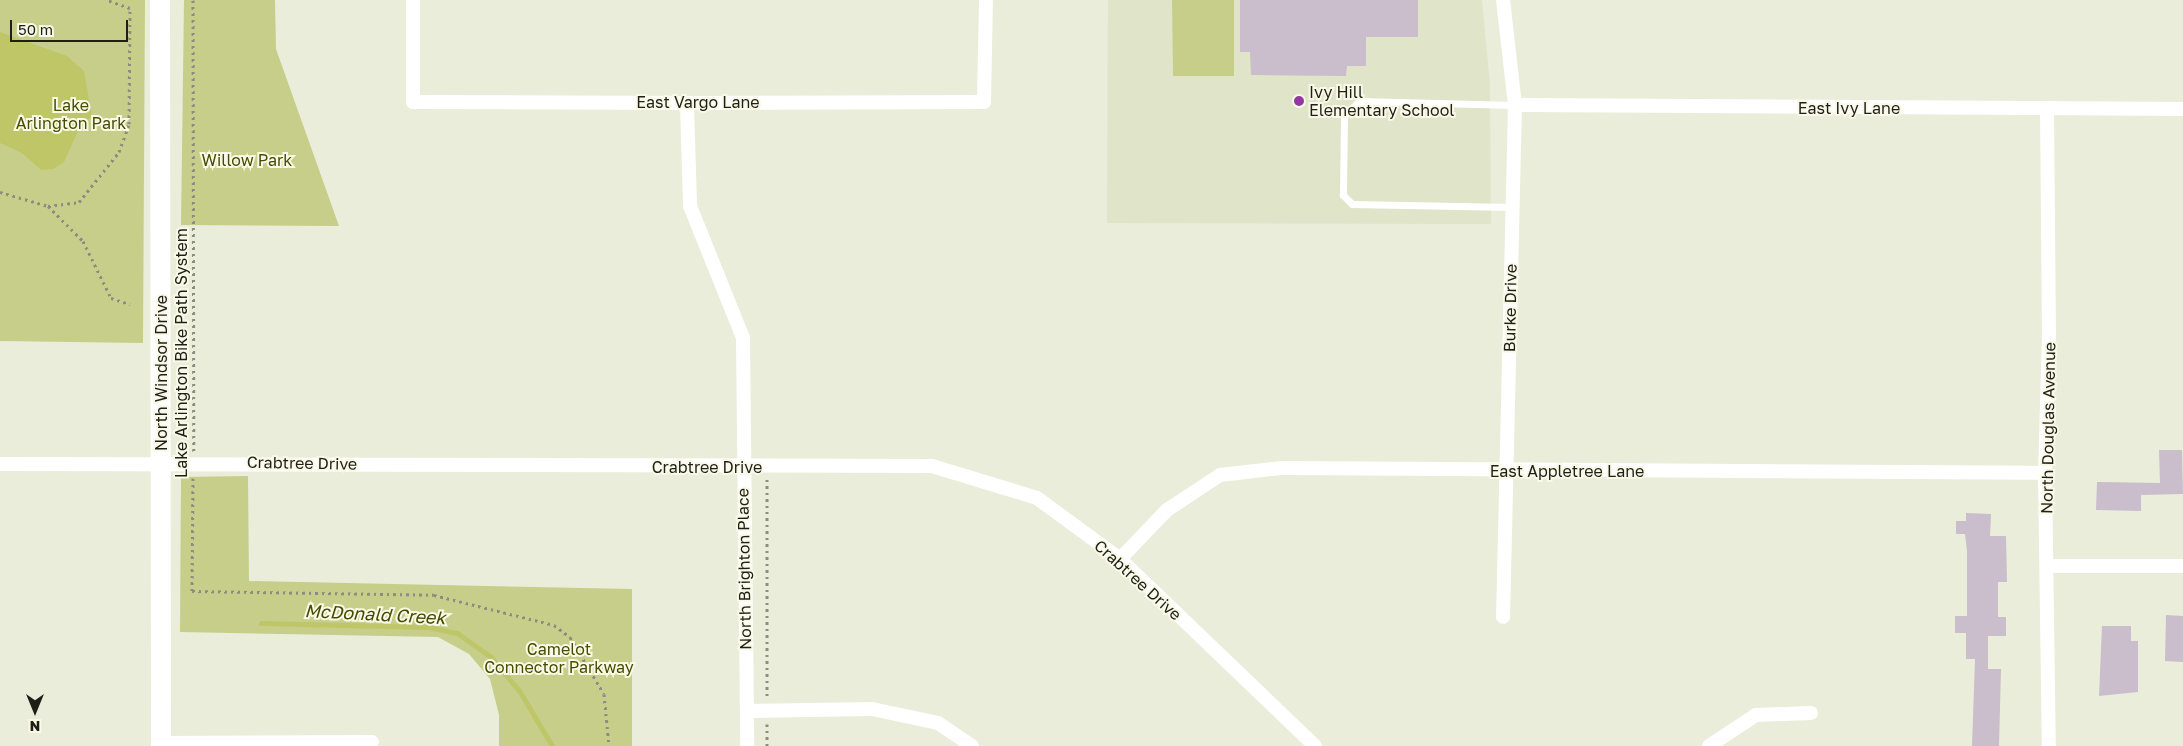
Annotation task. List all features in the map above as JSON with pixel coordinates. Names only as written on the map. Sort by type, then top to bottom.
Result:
[{"type":"main road","name":"North Windsor Drive","points":[[160,0],[161,744]]},
{"type":"street","name":"East Vargo Lane","points":[[413,0],[413,102],[984,102],[986,0]]},
{"type":"street","name":"Burke Drive","points":[[1502,0],[1515,105],[1503,617]]},
{"type":"street","name":"North Brighton Place","points":[[687,102],[690,206],[743,338],[742,468],[747,746]]},
{"type":"street","name":"East Ivy Lane","points":[[1515,105],[2183,109]]},
{"type":"street","name":"North Douglas Avenue","points":[[2047,109],[2049,333],[2045,472],[2049,566],[2049,746]]},
{"type":"street","name":"Crabtree Drive","points":[[0,464],[194,462],[742,468],[932,466],[1037,498],[1120,559],[1315,746]]},
{"type":"street","name":"East Appletree Lane","points":[[1120,559],[1167,510],[1220,475],[1281,468],[1506,471],[2045,472]]},
{"type":"street","points":[[2049,566],[2183,566]]},
{"type":"street","points":[[747,711],[872,709],[938,723],[972,746]]},
{"type":"street","points":[[1709,746],[1756,715],[1812,712]]},
{"type":"street","points":[[161,744],[372,742]]},
{"type":"lane","points":[[1512,207],[1370,207],[1352,204],[1343,195],[1348,108],[1359,101],[1515,105]]},
{"type":"path","points":[[0,192],[48,206],[79,202],[89,193],[113,162],[130,124],[130,8],[107,0]]},
{"type":"path","name":"Lake Arlington Bike Path System","points":[[193,0],[194,462],[192,591],[434,595],[554,625],[570,637],[604,694],[609,746]]},
{"type":"path","points":[[48,206],[83,241],[111,298],[130,304]]},
{"type":"path","points":[[767,468],[767,746]]},
{"type":"shaded area","name":"Ivy Hill Elementary School","points":[[1108,0],[1482,0],[1490,85],[1491,224],[1107,223]]},
{"type":"shaded area","points":[[0,32],[67,56],[84,71],[92,116],[79,129],[64,162],[53,169],[41,170],[22,153],[0,143]]},
{"type":"green space","name":"Lake Arlington Park","points":[[0,0],[145,0],[143,343],[0,341]]},
{"type":"green space","name":"Willow Park","points":[[184,0],[275,0],[276,49],[339,226],[181,225]]},
{"type":"green space","points":[[1172,0],[1234,0],[1234,76],[1173,76]]},
{"type":"green space","name":"Camelot Connector Parkway","points":[[248,476],[249,581],[632,589],[632,746],[499,746],[499,715],[490,679],[469,654],[438,637],[180,632],[181,477]]},
{"type":"building","points":[[1240,0],[1418,0],[1418,37],[1366,37],[1366,66],[1347,66],[1346,76],[1251,75],[1250,52],[1240,52]]},
{"type":"building","points":[[2159,450],[2182,450],[2183,494],[2141,495],[2141,511],[2096,510],[2097,482],[2160,483]]},
{"type":"building","points":[[1966,513],[1991,514],[1990,536],[2006,536],[2007,582],[1998,582],[1998,617],[2006,617],[2006,636],[1988,636],[1988,669],[2001,669],[1999,746],[1972,746],[1975,659],[1966,659],[1966,633],[1955,633],[1955,616],[1967,616],[1967,551],[1965,534],[1956,534],[1956,521],[1966,521]]},
{"type":"building","points":[[2166,615],[2183,616],[2183,662],[2165,661]]},
{"type":"building","points":[[2102,626],[2131,626],[2131,641],[2138,641],[2138,692],[2099,696]]},
{"type":"waterway","name":"McDonald Creek","points":[[261,623],[428,627],[457,633],[491,657],[520,692],[552,746]]},
{"type":"place","name":"Ivy Hill Elementary School","points":[[1299,101]]}]
